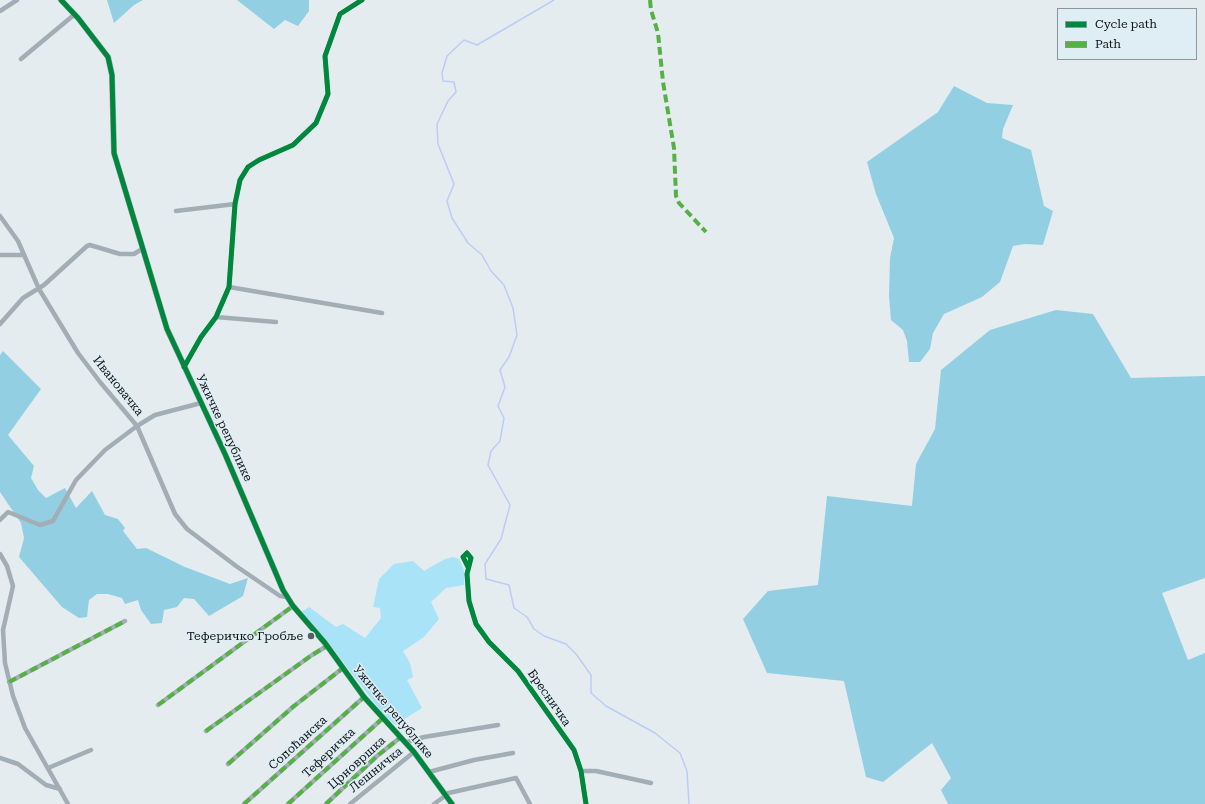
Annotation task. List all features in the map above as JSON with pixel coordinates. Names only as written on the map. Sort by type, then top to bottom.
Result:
[{"type":"street","points":[[0,11],[18,0]]},
{"type":"street","name":"Ужичке републике","points":[[61,0],[75,14],[108,57],[112,75],[114,153],[169,335],[225,454],[287,597],[327,646],[364,697],[407,742],[452,804]]},
{"type":"street","points":[[184,366],[201,337],[216,317],[229,287],[231,280],[235,204],[240,180],[248,167],[259,160],[294,145],[316,123],[328,94],[325,56],[340,14],[362,0]]},
{"type":"street","points":[[21,59],[75,14]]},
{"type":"street","points":[[176,210],[235,204]]},
{"type":"street","name":"Ивановачка","points":[[0,216],[18,241],[39,289],[78,353],[137,426],[175,514],[187,529],[236,566],[280,596],[287,597]]},
{"type":"street","points":[[0,324],[23,298],[39,289],[87,246],[90,245],[120,254],[134,254],[142,249]]},
{"type":"street","points":[[0,255],[24,255]]},
{"type":"street","points":[[229,287],[382,312]]},
{"type":"street","points":[[216,317],[276,322]]},
{"type":"street","points":[[0,520],[8,512],[40,525],[53,521],[76,480],[105,450],[137,426],[162,413],[201,403]]},
{"type":"street","points":[[0,554],[7,566],[13,586],[3,630],[5,663],[9,682],[21,722],[68,804]]},
{"type":"street","name":"Бресничка","points":[[468,567],[468,601],[479,629],[488,642],[514,667],[533,691],[543,709],[574,750],[581,771],[586,804]]},
{"type":"street","points":[[158,705],[293,606]]},
{"type":"street","points":[[9,682],[125,621]]},
{"type":"street","points":[[206,730],[327,646]]},
{"type":"street","points":[[228,764],[294,706],[343,668]]},
{"type":"street","name":"Сопоћанска","points":[[244,804],[364,697]]},
{"type":"street","name":"Теферичка","points":[[288,804],[383,718]]},
{"type":"street","points":[[407,742],[424,737],[498,725]]},
{"type":"street","name":"Црновршка","points":[[326,804],[377,756],[401,737]]},
{"type":"street","points":[[48,768],[91,750]]},
{"type":"street","name":"Лешничка","points":[[350,804],[356,802],[414,752]]},
{"type":"street","points":[[429,772],[474,760],[513,753]]},
{"type":"street","points":[[0,758],[15,763],[52,788],[60,789]]},
{"type":"street","points":[[581,771],[596,771],[651,783]]},
{"type":"street","points":[[434,804],[445,795],[516,778],[530,804]]},
{"type":"shaded area","points":[[107,0],[143,0],[134,5],[114,23]]},
{"type":"shaded area","points":[[237,0],[309,0],[309,11],[298,26],[285,20],[274,29]]},
{"type":"shaded area","points":[[954,86],[987,103],[1013,105],[1003,129],[1002,138],[1031,150],[1044,206],[1053,211],[1043,245],[1025,244],[1013,246],[1000,282],[982,297],[944,314],[933,333],[930,349],[920,362],[909,362],[907,341],[903,330],[891,320],[889,296],[890,258],[894,238],[876,194],[867,162],[938,112]]},
{"type":"shaded area","points":[[1056,310],[1093,314],[1131,378],[1205,376],[1205,578],[1162,593],[1188,660],[1205,653],[1205,804],[948,804],[941,790],[951,778],[932,743],[883,782],[866,777],[844,681],[767,673],[743,619],[768,591],[818,585],[827,496],[912,506],[916,464],[935,429],[941,370],[990,330]]},
{"type":"shaded area","points":[[3,351],[41,389],[8,435],[34,466],[31,478],[38,490],[46,498],[65,488],[76,508],[92,491],[105,515],[118,519],[125,528],[123,531],[137,549],[146,548],[185,567],[230,584],[248,578],[243,596],[209,616],[194,599],[184,598],[177,607],[164,610],[162,623],[151,624],[141,610],[138,600],[125,604],[122,598],[108,594],[97,594],[89,600],[87,617],[79,618],[62,607],[19,557],[24,538],[21,523],[0,492],[0,355]]},
{"type":"shaded area","points":[[453,557],[459,559],[464,570],[464,585],[446,588],[431,602],[439,619],[424,637],[403,651],[410,663],[413,677],[407,680],[422,708],[395,725],[383,714],[327,641],[301,612],[309,607],[336,627],[343,624],[365,638],[381,618],[380,608],[373,607],[379,579],[394,564],[413,561],[424,571],[445,559]]},
{"type":"waterway","points":[[554,0],[477,45],[464,40],[447,56],[442,73],[443,81],[454,82],[456,92],[448,101],[437,124],[438,144],[454,184],[447,201],[452,218],[468,243],[482,255],[491,271],[504,285],[513,308],[517,335],[509,357],[500,370],[505,387],[498,406],[504,418],[500,441],[491,451],[488,465],[510,505],[501,539],[485,564],[486,579],[509,585],[514,608],[527,617],[534,629],[544,636],[566,644],[576,654],[591,675],[591,693],[606,706],[655,733],[680,753],[687,771],[689,804]]},
{"type":"marked path","points":[[650,0],[651,10],[658,33],[663,82],[674,148],[676,196],[679,203],[706,232]]},
{"type":"marked path","points":[[158,705],[293,606]]},
{"type":"marked path","points":[[9,682],[125,621]]},
{"type":"marked path","points":[[206,731],[312,655],[327,646]]},
{"type":"marked path","points":[[228,764],[294,706],[343,668]]},
{"type":"marked path","points":[[244,804],[364,697]]},
{"type":"marked path","points":[[288,804],[383,718]]},
{"type":"marked path","points":[[326,804],[377,756],[401,737]]},
{"type":"cycle path","points":[[61,0],[78,18],[108,57],[112,75],[114,153],[167,329],[225,454],[283,590],[293,606],[325,643],[364,697],[414,752],[452,804]]},
{"type":"cycle path","points":[[184,367],[201,337],[216,317],[229,287],[235,204],[240,180],[248,167],[259,160],[293,145],[316,123],[328,94],[325,56],[340,14],[362,0]]},
{"type":"cycle path","points":[[468,567],[463,557],[467,553],[471,558],[467,574],[469,601],[476,624],[489,642],[518,671],[574,750],[581,771],[586,804]]},
{"type":"place","name":"Теферичко Гробље","points":[[311,636]]}]
